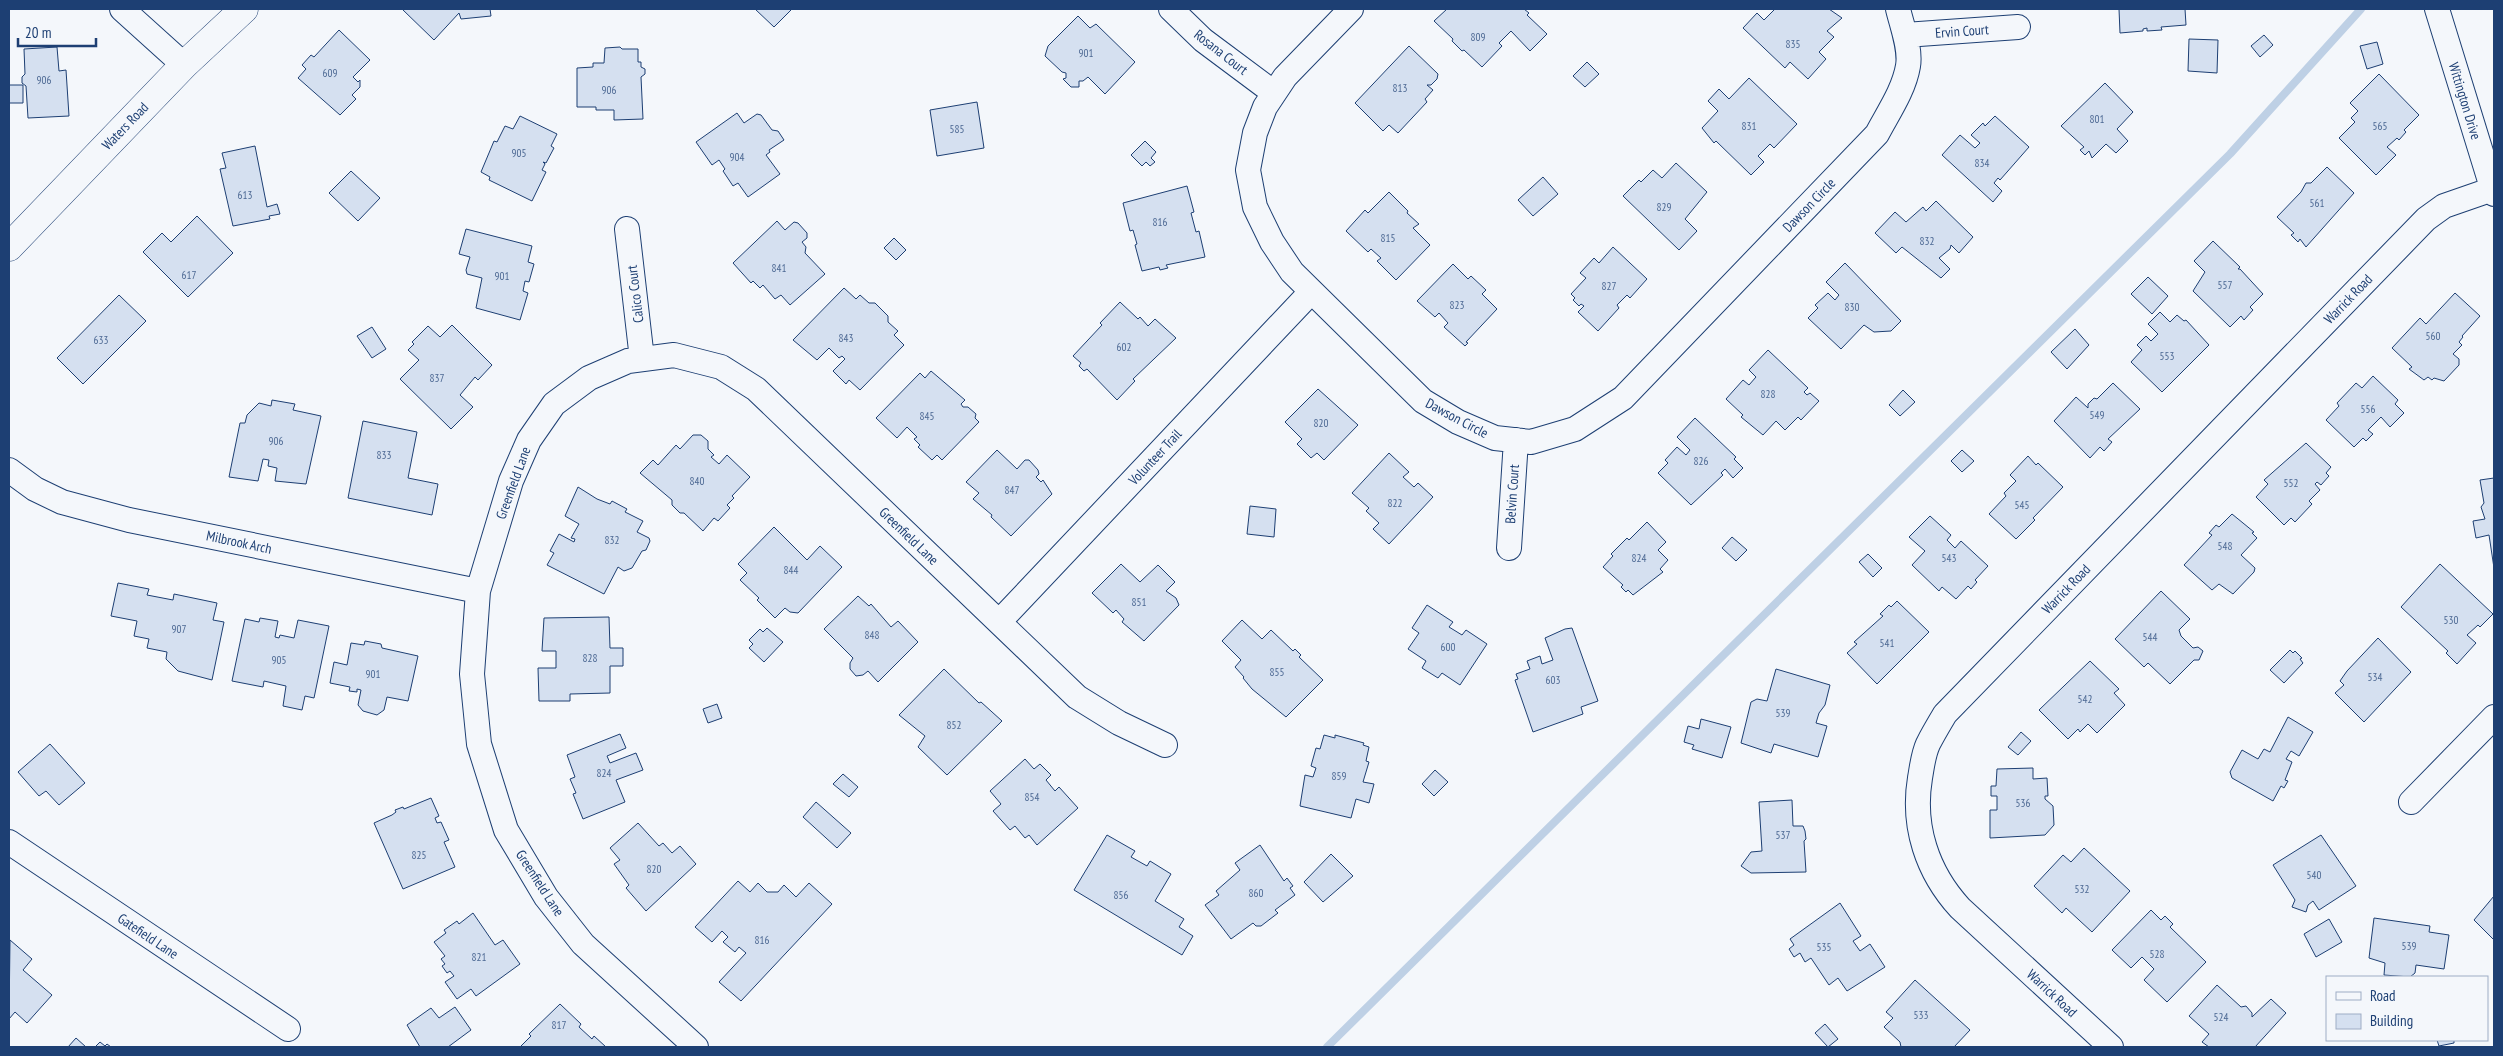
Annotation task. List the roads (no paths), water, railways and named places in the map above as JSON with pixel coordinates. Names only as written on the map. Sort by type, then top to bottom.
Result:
[{"type":"street","points":[[122,9],[184,65]]},
{"type":"street","name":"Waters Road","points":[[9,247],[184,65],[244,9]]},
{"type":"street","name":"Rosana Court","points":[[1171,9],[1203,40],[1274,93]]},
{"type":"street","name":"Dawson Circle","points":[[1351,9],[1285,77],[1265,107],[1255,133],[1248,170],[1255,208],[1272,242],[1287,265],[1311,292],[1423,401],[1458,422],[1495,438],[1531,442],[1575,429],[1623,398],[1877,134],[1896,98],[1908,66],[1905,35],[1898,9]]},
{"type":"street","name":"Wittington Drive","points":[[2437,9],[2493,191]]},
{"type":"street","name":"Ervin Court","points":[[1905,35],[2018,27]]},
{"type":"street","name":"Warrick Road","points":[[2111,1047],[1963,910],[1951,897],[1937,875],[1928,860],[1919,830],[1917,805],[1921,771],[1928,745],[1945,714],[2426,219],[2444,206],[2493,191]]},
{"type":"street","name":"Calico Court","points":[[627,229],[642,359]]},
{"type":"street","name":"Volunteer Trail","points":[[999,622],[1311,292]]},
{"type":"street","name":"Greenfield Lane","points":[[696,1047],[583,944],[546,897],[506,830],[479,744],[472,674],[478,591],[511,481],[529,440],[554,404],[589,378],[628,361],[674,355],[721,367],[756,389],[1077,697],[1119,723],[1165,745]]},
{"type":"street","name":"Belvin Court","points":[[1508,548],[1516,440]]},
{"type":"street","name":"Milbrook Arch","points":[[9,470],[35,489],[62,502],[129,520],[478,591]]},
{"type":"street","points":[[2412,802],[2494,717]]},
{"type":"street","name":"Gatefield Lane","points":[[9,842],[288,1029]]},
{"type":"waterway","points":[[1327,1047],[2230,154],[2361,9]]}]
